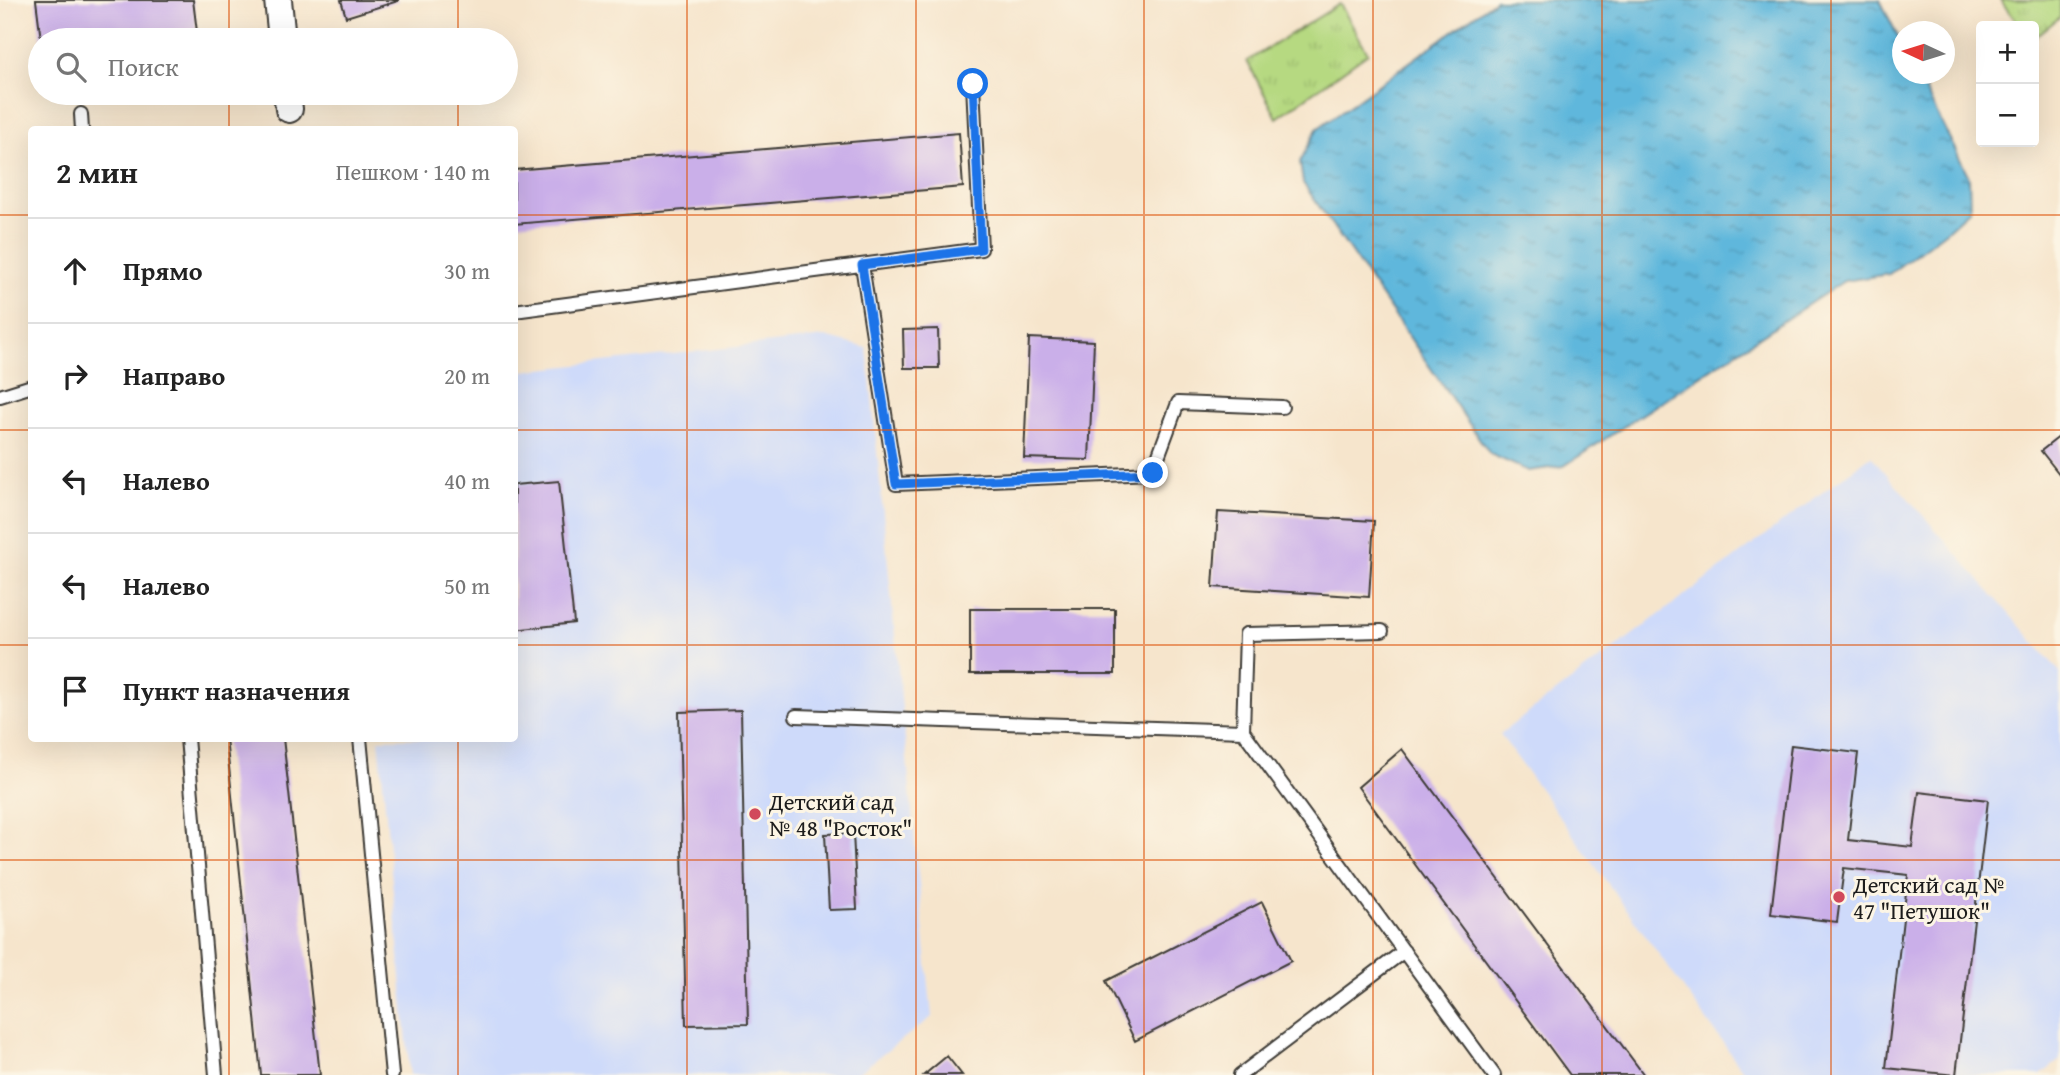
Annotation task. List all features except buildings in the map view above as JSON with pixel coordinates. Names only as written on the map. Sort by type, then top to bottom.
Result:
[{"type":"street","points":[[278,0],[281,28]]},
{"type":"lane","points":[[518,310],[981,249],[973,84]]},
{"type":"lane","points":[[81,114],[82,126]]},
{"type":"lane","points":[[862,265],[896,484],[1153,473],[1178,402],[1283,407]]},
{"type":"lane","points":[[0,396],[28,387]]},
{"type":"lane","points":[[1382,631],[1246,634],[1243,731],[1494,1075]]},
{"type":"lane","points":[[796,716],[1243,731]]},
{"type":"lane","points":[[187,742],[216,1075]]},
{"type":"lane","points":[[360,742],[392,1075]]},
{"type":"lane","points":[[1240,1075],[1404,951]]},
{"type":"shaded area","points":[[825,337],[867,348],[932,1017],[855,1075],[410,1075],[379,742],[518,742],[518,372]]},
{"type":"shaded area","name":"Детский сад № 47 \"Петушок\"","points":[[1871,456],[2060,672],[2060,1060],[2041,1075],[1746,1075],[1500,734]]},
{"type":"green space","points":[[2000,0],[2060,0],[2060,17],[2039,34],[2039,21],[2016,21]]},
{"type":"green space","points":[[1340,4],[1368,53],[1277,118],[1247,61]]},
{"type":"water","points":[[1496,0],[1880,0],[1892,25],[1892,84],[1922,84],[1969,177],[1970,209],[1946,231],[1889,274],[1844,281],[1564,466],[1528,471],[1490,454],[1303,183],[1300,162],[1317,129]]},
{"type":"place","name":"Детский сад № 48 \"Росток\"","points":[[755,814]]},
{"type":"place","name":"Детский сад № 47 \"Петушок\"","points":[[1839,897]]},
{"type":"route","points":[[973,84],[981,249],[862,265],[896,484],[1153,473]]}]
